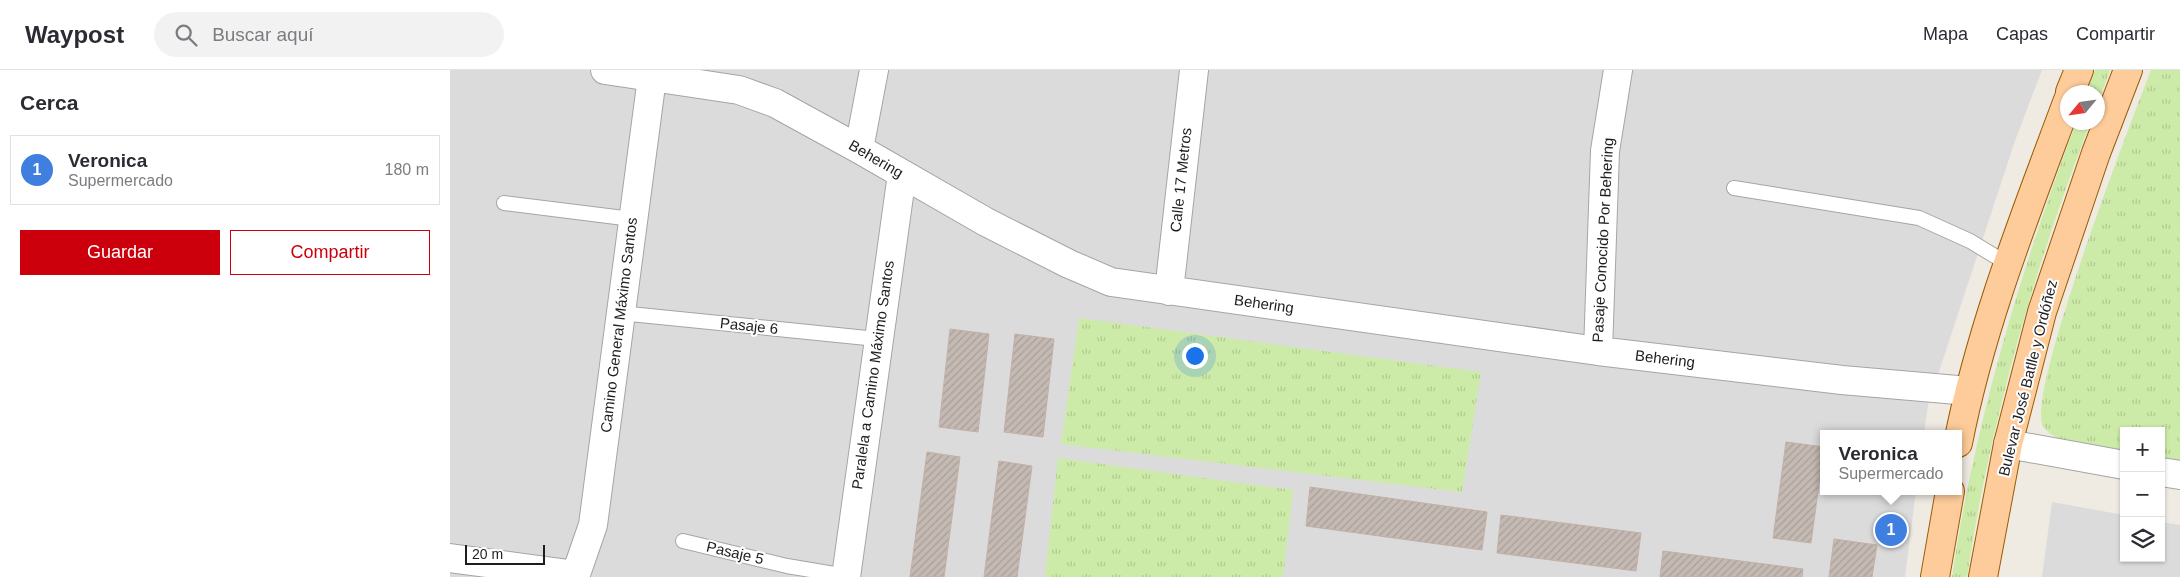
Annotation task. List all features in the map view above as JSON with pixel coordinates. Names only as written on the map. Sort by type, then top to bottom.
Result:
[{"type":"main road","points":[[2073,85],[2079,70]]},
{"type":"main road","name":"Bulevar José Batlle y Ordóñez","points":[[1983,577],[2008,444],[2042,312],[2096,153],[2128,70]]},
{"type":"main road","points":[[1960,430],[1968,391],[2008,264],[2060,122]]},
{"type":"main road","points":[[1935,577],[1949,495]]},
{"type":"street","name":"Behering","points":[[605,70],[652,74],[739,90],[775,103],[986,222],[1068,264],[1111,282],[1598,351],[1842,380],[1968,391]]},
{"type":"street","points":[[859,149],[874,70]]},
{"type":"street","name":"Calle 17 Metros","points":[[1169,291],[1194,70]]},
{"type":"street","name":"Pasaje Conocido Por Behering","points":[[1598,351],[1605,151],[1618,70]]},
{"type":"street","name":"Camino General Máximo Santos","points":[[576,576],[593,525],[652,74]]},
{"type":"street","name":"Paralela a Camino Máximo Santos","points":[[846,577],[877,339],[902,174]]},
{"type":"street","points":[[2008,444],[2120,464]]},
{"type":"street","points":[[2165,473],[2180,475]]},
{"type":"street","points":[[450,558],[576,576]]},
{"type":"lane","points":[[1734,188],[1919,218],[1970,241],[2008,264]]},
{"type":"lane","points":[[504,203],[632,219]]},
{"type":"lane","name":"Pasaje 6","points":[[620,313],[877,339]]},
{"type":"lane","name":"Pasaje 5","points":[[683,541],[788,566],[846,577]]},
{"type":"shaded area","points":[[450,70],[2042,70],[2015,141],[1928,405],[1925,430],[1820,430],[1820,495],[1915,495],[1905,577],[450,577]]},
{"type":"shaded area","points":[[2052,502],[2120,514],[2120,562],[2165,562],[2165,523],[2180,525],[2180,577],[2042,577]]},
{"type":"green space","points":[[2095,70],[2110,70],[2105,85],[2090,85]]},
{"type":"green space","points":[[2151,70],[2180,70],[2180,464],[2165,462],[2165,427],[2120,427],[2120,452],[2080,446],[2068,442],[2049,433],[2043,426],[2042,404],[2050,364],[2065,312],[2104,195]]},
{"type":"green space","points":[[2073,130],[2087,130],[2050,234],[2016,347],[1988,461],[1967,577],[1952,577],[1973,461],[1987,403],[2019,290]]},
{"type":"green space","points":[[1079,318],[1481,372],[1462,492],[1061,444]]},
{"type":"green space","points":[[1058,458],[1293,490],[1283,577],[1045,577]]},
{"type":"building","points":[[950,329],[989,334],[978,432],[939,427]]},
{"type":"building","points":[[1015,334],[1054,339],[1043,437],[1004,432]]},
{"type":"building","points":[[1786,442],[1820,446],[1820,477],[1811,543],[1773,538]]},
{"type":"building","points":[[927,452],[960,457],[944,577],[910,577]]},
{"type":"building","points":[[999,461],[1032,466],[1017,577],[984,577]]},
{"type":"building","points":[[1310,487],[1487,512],[1482,550],[1306,526]]},
{"type":"building","points":[[1501,515],[1641,533],[1636,571],[1497,553]]},
{"type":"building","points":[[1834,539],[1877,545],[1872,577],[1829,577]]},
{"type":"building","points":[[1663,551],[1803,569],[1802,577],[1660,577]]},
{"type":"place","name":"Veronica","points":[[1891,530]]}]
